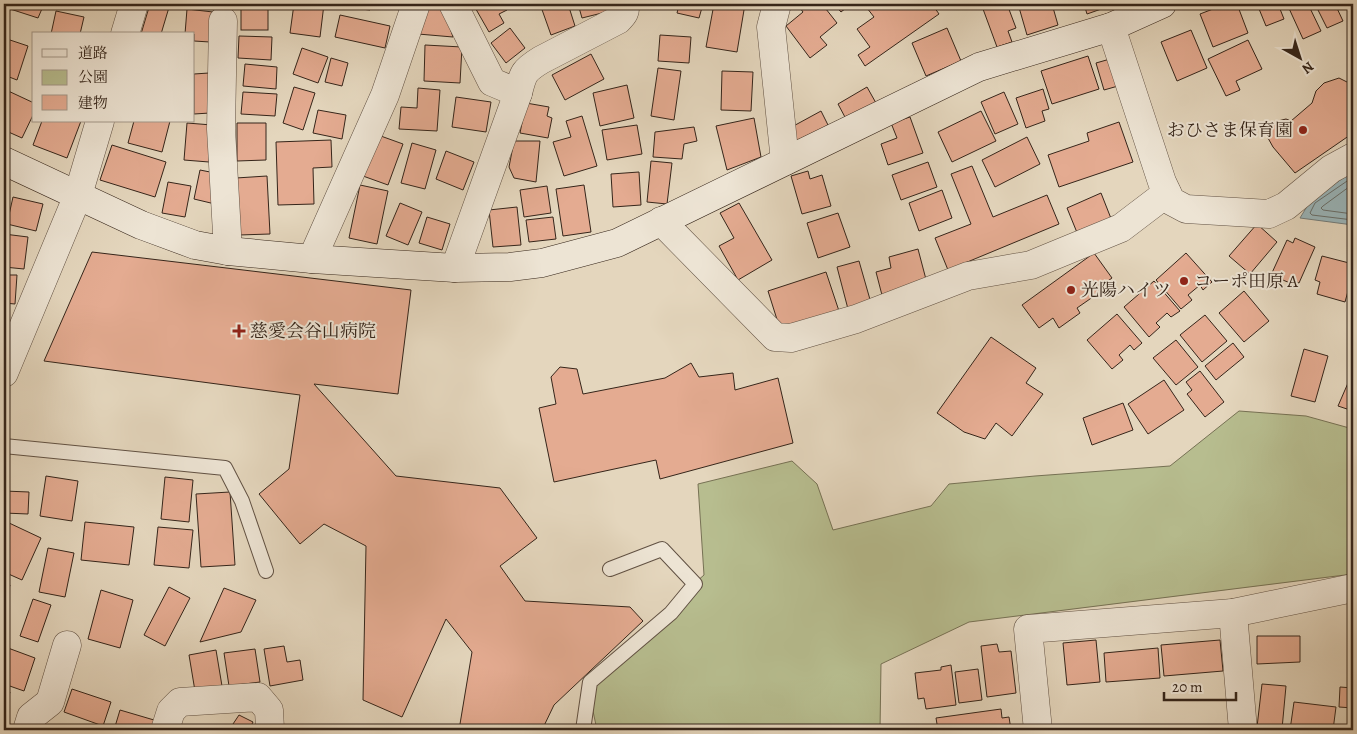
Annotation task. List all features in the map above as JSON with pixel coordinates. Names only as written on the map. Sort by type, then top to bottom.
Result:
[{"type":"street","points":[[126,32],[134,4]]},
{"type":"street","points":[[312,259],[385,95],[416,4]]},
{"type":"street","points":[[453,4],[492,82],[518,93]]},
{"type":"street","points":[[455,268],[518,93],[523,74],[530,66],[618,20],[624,14],[624,4]]},
{"type":"street","points":[[776,4],[770,27],[785,161]]},
{"type":"street","points":[[4,161],[141,225],[194,245],[228,251],[312,259],[455,268],[510,267],[542,263],[617,243],[979,67],[1111,27],[1162,4]]},
{"type":"street","points":[[223,21],[221,129],[228,251]]},
{"type":"street","points":[[1111,27],[1162,182],[1171,200],[1186,209],[1269,214],[1286,206],[1331,170],[1353,157]]},
{"type":"street","points":[[4,373],[78,195],[100,122]]},
{"type":"street","points":[[661,221],[775,337],[791,338],[856,319],[968,276],[1031,265],[1121,228],[1167,193]]},
{"type":"street","points":[[1038,730],[1028,630],[1233,613],[1353,588]]},
{"type":"street","points":[[1233,613],[1243,730]]},
{"type":"street","points":[[27,730],[31,717],[50,702],[67,644]]},
{"type":"street","points":[[165,730],[171,711],[180,702],[258,697],[269,710],[271,730]]},
{"type":"lane","points":[[4,446],[224,468],[242,501],[266,571]]},
{"type":"lane","points":[[583,730],[590,682],[671,613],[695,584],[662,549],[610,569]]},
{"type":"green space","points":[[1239,411],[1306,416],[1353,429],[1353,574],[969,622],[881,664],[880,730],[597,730],[586,678],[704,575],[698,484],[792,461],[817,484],[833,530],[931,506],[949,484],[1170,466]]},
{"type":"water","points":[[1353,171],[1353,225],[1300,218],[1311,200]]},
{"type":"building","points":[[5,4],[44,4],[38,18],[4,7]]},
{"type":"building","points":[[150,4],[170,4],[162,32],[142,32]]},
{"type":"building","points":[[294,4],[324,4],[320,37],[290,33]]},
{"type":"building","points":[[342,4],[370,4],[370,10],[342,7]]},
{"type":"building","points":[[378,4],[403,4],[402,10]]},
{"type":"building","points":[[428,4],[442,4],[453,37],[418,34]]},
{"type":"building","points":[[473,4],[503,4],[507,10],[499,14],[504,23],[489,32]]},
{"type":"building","points":[[540,4],[568,4],[575,26],[551,35]]},
{"type":"building","points":[[578,4],[608,4],[610,11],[582,18]]},
{"type":"building","points":[[675,4],[703,4],[699,18],[677,13],[679,5]]},
{"type":"building","points":[[714,4],[745,4],[737,52],[706,47]]},
{"type":"building","points":[[797,4],[822,4],[837,23],[820,37],[827,45],[810,58],[786,26],[803,12]]},
{"type":"building","points":[[834,4],[851,4],[841,12]]},
{"type":"building","points":[[874,4],[932,4],[939,14],[865,66],[858,55],[870,47],[857,29],[874,17],[867,8]]},
{"type":"building","points":[[998,4],[1007,4],[1016,28],[1008,31],[1012,42],[997,47],[983,9]]},
{"type":"building","points":[[1018,4],[1052,4],[1058,25],[1027,35]]},
{"type":"building","points":[[1084,4],[1105,4],[1107,7],[1087,14]]},
{"type":"building","points":[[1226,4],[1237,4],[1248,33],[1213,47],[1200,14]]},
{"type":"building","points":[[1257,4],[1278,4],[1284,19],[1266,26]]},
{"type":"building","points":[[1287,4],[1308,4],[1321,31],[1303,39]]},
{"type":"building","points":[[1315,4],[1335,4],[1343,21],[1327,28]]},
{"type":"building","points":[[241,7],[268,7],[268,30],[241,30]]},
{"type":"building","points":[[187,9],[213,12],[210,42],[195,41],[195,32],[185,32]]},
{"type":"building","points":[[56,11],[84,17],[80,32],[51,32]]},
{"type":"building","points":[[340,15],[390,26],[385,48],[335,37]]},
{"type":"building","points":[[510,28],[525,48],[506,63],[491,43]]},
{"type":"building","points":[[947,28],[961,61],[926,76],[912,43]]},
{"type":"building","points":[[1191,30],[1207,68],[1177,81],[1161,42]]},
{"type":"building","points":[[660,35],[691,37],[689,63],[658,61]]},
{"type":"building","points":[[239,36],[272,37],[271,60],[238,58]]},
{"type":"building","points":[[4,38],[28,46],[17,80],[4,75]]},
{"type":"building","points":[[1248,40],[1262,69],[1236,81],[1240,90],[1226,96],[1208,59]]},
{"type":"building","points":[[425,45],[462,47],[460,83],[424,81]]},
{"type":"building","points":[[302,48],[328,57],[318,83],[293,74]]},
{"type":"building","points":[[591,54],[604,79],[565,100],[552,75]]},
{"type":"building","points":[[1088,56],[1099,89],[1052,104],[1041,71]]},
{"type":"building","points":[[331,58],[348,63],[342,86],[325,82]]},
{"type":"building","points":[[1110,59],[1118,86],[1104,90],[1096,63]]},
{"type":"building","points":[[245,64],[277,67],[276,89],[243,86]]},
{"type":"building","points":[[658,68],[681,71],[674,120],[651,116]]},
{"type":"building","points":[[722,71],[753,72],[751,111],[721,110]]},
{"type":"building","points":[[209,73],[210,113],[195,114],[195,74]]},
{"type":"building","points":[[1339,78],[1349,83],[1353,80],[1353,133],[1295,173],[1273,147],[1268,138],[1271,127],[1278,121],[1286,119],[1291,121],[1312,103],[1316,91],[1324,83]]},
{"type":"building","points":[[627,85],[634,118],[600,126],[593,93]]},
{"type":"building","points":[[294,87],[315,93],[303,130],[283,123]]},
{"type":"building","points":[[867,87],[876,103],[846,119],[838,104]]},
{"type":"building","points":[[418,88],[440,90],[437,131],[399,129],[401,107],[417,108]]},
{"type":"building","points":[[4,89],[32,102],[32,117],[22,138],[4,130]]},
{"type":"building","points":[[1043,89],[1049,109],[1042,111],[1045,121],[1026,128],[1016,98]]},
{"type":"building","points":[[243,92],[277,94],[275,116],[241,114]]},
{"type":"building","points":[[1004,92],[1018,124],[995,134],[981,102]]},
{"type":"building","points":[[456,97],[491,102],[486,132],[452,127]]},
{"type":"building","points":[[526,103],[549,107],[547,116],[552,118],[548,138],[520,133]]},
{"type":"building","points":[[318,110],[346,115],[342,139],[313,133]]},
{"type":"building","points":[[821,111],[828,125],[796,143],[788,129]]},
{"type":"building","points":[[981,111],[996,141],[952,162],[938,132]]},
{"type":"building","points":[[582,116],[597,166],[564,176],[553,142],[571,137],[566,121]]},
{"type":"building","points":[[910,117],[923,153],[888,165],[881,144],[897,138],[891,123]]},
{"type":"building","points":[[754,118],[761,157],[727,170],[716,126]]},
{"type":"building","points":[[42,122],[81,122],[67,158],[33,145]]},
{"type":"building","points":[[134,122],[170,122],[162,152],[128,143]]},
{"type":"building","points":[[1119,122],[1133,162],[1059,187],[1048,155],[1089,141],[1087,133]]},
{"type":"building","points":[[187,123],[212,125],[209,162],[184,160]]},
{"type":"building","points":[[237,123],[266,123],[266,160],[237,161]]},
{"type":"building","points":[[637,125],[642,154],[607,160],[602,130]]},
{"type":"building","points":[[694,127],[697,141],[684,144],[682,159],[653,157],[655,132]]},
{"type":"building","points":[[378,135],[403,144],[388,185],[363,176]]},
{"type":"building","points":[[1027,137],[1040,164],[995,187],[982,160]]},
{"type":"building","points":[[331,140],[332,167],[313,168],[314,204],[278,205],[276,142]]},
{"type":"building","points":[[514,141],[540,141],[536,182],[514,178],[509,167]]},
{"type":"building","points":[[412,143],[436,150],[425,189],[401,183]]},
{"type":"building","points":[[112,145],[166,162],[155,197],[100,180]]},
{"type":"building","points":[[446,151],[474,162],[463,190],[436,179]]},
{"type":"building","points":[[651,161],[672,163],[667,204],[647,202]]},
{"type":"building","points":[[928,162],[937,187],[901,200],[892,175]]},
{"type":"building","points":[[972,166],[993,217],[1047,195],[1059,224],[948,270],[935,238],[971,224],[951,174]]},
{"type":"building","points":[[200,170],[220,174],[215,204],[194,199]]},
{"type":"building","points":[[808,171],[810,179],[822,175],[831,206],[802,214],[791,176]]},
{"type":"building","points":[[639,172],[641,205],[613,207],[611,174]]},
{"type":"building","points":[[267,176],[270,234],[239,235],[236,178]]},
{"type":"building","points":[[168,182],[191,186],[185,217],[162,213]]},
{"type":"building","points":[[360,185],[388,191],[377,244],[349,238]]},
{"type":"building","points":[[584,185],[591,232],[563,236],[556,189]]},
{"type":"building","points":[[547,186],[551,213],[524,217],[520,190]]},
{"type":"building","points":[[942,190],[952,218],[919,231],[909,203]]},
{"type":"building","points":[[1101,193],[1112,221],[1078,235],[1067,208]]},
{"type":"building","points":[[13,197],[43,204],[36,231],[7,224]]},
{"type":"building","points":[[400,203],[422,212],[408,245],[386,236]]},
{"type":"building","points":[[739,203],[772,260],[738,280],[719,246],[734,238],[720,213]]},
{"type":"building","points":[[517,207],[521,245],[493,247],[489,210]]},
{"type":"building","points":[[838,213],[850,247],[818,258],[807,223]]},
{"type":"building","points":[[427,217],[450,224],[442,250],[419,243]]},
{"type":"building","points":[[553,217],[556,239],[529,242],[526,220]]},
{"type":"building","points":[[1257,224],[1277,242],[1250,274],[1229,256]]},
{"type":"building","points":[[4,234],[28,237],[24,269],[4,267]]},
{"type":"building","points":[[1295,238],[1315,247],[1299,283],[1292,280],[1290,283],[1271,275],[1287,240],[1293,243]]},
{"type":"building","points":[[918,249],[928,287],[883,299],[876,272],[891,268],[889,257]]},
{"type":"building","points":[[92,252],[411,290],[398,394],[314,384],[396,476],[500,488],[537,538],[500,566],[525,601],[630,607],[643,621],[554,705],[542,730],[459,730],[472,652],[446,619],[402,717],[363,700],[366,546],[324,524],[300,544],[259,494],[289,469],[300,395],[44,361]]},
{"type":"building","name":"光陽ハイツ","points":[[1094,253],[1112,278],[1098,288],[1100,292],[1077,308],[1080,313],[1059,328],[1053,318],[1039,328],[1022,305]]},
{"type":"building","name":"コーポ田原 A","points":[[1186,253],[1212,282],[1203,290],[1200,285],[1188,295],[1192,300],[1181,309],[1156,280]]},
{"type":"building","points":[[1322,256],[1353,264],[1353,273],[1345,302],[1317,294],[1320,282],[1315,280]]},
{"type":"building","points":[[859,261],[871,303],[848,309],[837,267]]},
{"type":"building","points":[[826,272],[839,311],[780,329],[768,291]]},
{"type":"building","points":[[4,275],[17,275],[15,304],[4,303]]},
{"type":"building","points":[[1154,281],[1180,311],[1171,317],[1167,313],[1156,323],[1160,327],[1149,337],[1124,307]]},
{"type":"building","points":[[1244,291],[1269,321],[1244,342],[1219,313]]},
{"type":"building","points":[[1117,314],[1142,343],[1134,350],[1130,345],[1119,355],[1123,360],[1112,369],[1087,340]]},
{"type":"building","points":[[1205,315],[1227,341],[1202,362],[1180,335]]},
{"type":"building","points":[[991,337],[1036,368],[1026,383],[1043,394],[1012,436],[996,423],[985,439],[964,432],[937,413]]},
{"type":"building","points":[[1176,340],[1198,367],[1176,385],[1153,358]]},
{"type":"building","points":[[1233,343],[1244,357],[1216,380],[1205,366]]},
{"type":"building","points":[[1304,349],[1328,356],[1315,402],[1291,396]]},
{"type":"building","points":[[691,363],[699,377],[733,373],[735,390],[778,378],[793,443],[660,479],[656,460],[554,482],[539,408],[556,404],[551,377],[560,367],[577,369],[583,394],[665,378]]},
{"type":"building","points":[[1200,371],[1224,402],[1205,417],[1187,394],[1192,390],[1186,382]]},
{"type":"building","points":[[1164,380],[1184,410],[1148,434],[1128,404]]},
{"type":"building","points":[[1348,383],[1353,385],[1353,411],[1338,406]]},
{"type":"building","points":[[1123,403],[1133,430],[1092,445],[1083,418]]},
{"type":"building","points":[[46,476],[78,481],[72,521],[40,516]]},
{"type":"building","points":[[165,477],[193,480],[189,522],[161,519]]},
{"type":"building","points":[[4,491],[29,492],[28,514],[4,513]]},
{"type":"building","points":[[230,492],[235,565],[201,567],[196,494]]},
{"type":"building","points":[[7,522],[41,538],[22,580],[4,572],[4,529]]},
{"type":"building","points":[[85,522],[134,527],[129,565],[81,560]]},
{"type":"building","points":[[158,527],[193,530],[189,568],[154,565]]},
{"type":"building","points":[[48,548],[74,553],[65,597],[39,592]]},
{"type":"building","points":[[4,583],[10,585],[4,605]]},
{"type":"building","points":[[169,587],[190,598],[165,646],[144,635]]},
{"type":"building","points":[[224,588],[256,600],[241,632],[200,642]]},
{"type":"building","points":[[101,590],[133,600],[120,648],[88,639]]},
{"type":"building","points":[[33,599],[51,605],[38,642],[20,636]]},
{"type":"building","points":[[1257,636],[1300,636],[1300,662],[1257,664]]},
{"type":"building","points":[[1096,640],[1100,682],[1067,685],[1063,643]]},
{"type":"building","points":[[1220,640],[1223,671],[1164,676],[1161,645]]},
{"type":"building","points":[[997,644],[999,652],[1011,651],[1016,693],[987,697],[981,646]]},
{"type":"building","points":[[284,646],[287,662],[300,660],[303,680],[270,686],[264,649]]},
{"type":"building","points":[[8,648],[35,658],[24,691],[4,684],[4,660]]},
{"type":"building","points":[[1158,648],[1160,678],[1106,682],[1104,653]]},
{"type":"building","points":[[255,649],[260,682],[229,686],[224,653]]},
{"type":"building","points":[[216,650],[222,686],[195,691],[189,655]]},
{"type":"building","points":[[951,665],[956,705],[926,709],[924,698],[918,699],[915,673],[941,670],[941,667]]},
{"type":"building","points":[[978,669],[982,700],[959,703],[955,672]]},
{"type":"building","points":[[1262,684],[1286,686],[1282,729],[1257,727]]},
{"type":"building","points":[[1340,687],[1353,688],[1353,708],[1339,707]]},
{"type":"building","points":[[72,689],[111,702],[103,726],[64,712]]},
{"type":"building","points":[[4,690],[10,692],[4,713]]},
{"type":"building","points":[[1294,702],[1336,707],[1333,730],[1290,730]]},
{"type":"building","points":[[1001,709],[1002,718],[1009,717],[1011,730],[938,730],[936,718]]},
{"type":"building","points":[[120,710],[154,720],[151,730],[114,730]]},
{"type":"building","points":[[239,715],[253,722],[249,730],[229,730]]},
{"type":"place","name":"おひさま保育園","points":[[1303,130]]},
{"type":"place","name":"コーポ田原 A","points":[[1184,281]]},
{"type":"place","name":"光陽ハイツ","points":[[1071,290]]},
{"type":"place","name":"慈愛会谷山病院","points":[[239,331]]}]
